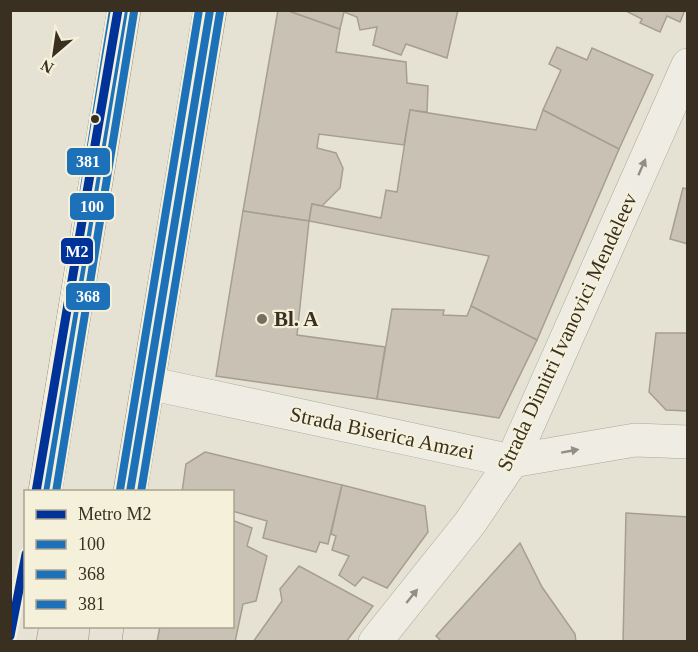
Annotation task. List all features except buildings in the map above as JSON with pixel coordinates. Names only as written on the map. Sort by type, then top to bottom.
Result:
[{"type":"main road","points":[[45,490],[124,10]]},
{"type":"main road","points":[[130,490],[210,10]]},
{"type":"main road","points":[[19,642],[24,613]]},
{"type":"street","name":"Strada Dimitri Ivanovici Mendeleev","points":[[375,642],[470,523],[512,460],[687,65]]},
{"type":"street","name":"Strada Biserica Amzei","points":[[148,383],[512,460],[635,440],[687,442]]},
{"type":"metro line","name":"M2","points":[[36,490],[118,10]]},
{"type":"metro line","name":"M2","points":[[10,636],[24,564]]},
{"type":"transit line","name":"381","points":[[35,490],[113,10]]},
{"type":"transit line","name":"100","points":[[45,490],[124,10]]},
{"type":"transit line","name":"381","points":[[120,490],[199,10]]},
{"type":"transit line","name":"100","points":[[130,490],[210,10]]},
{"type":"transit line","name":"368","points":[[56,490],[134,12]]},
{"type":"transit line","name":"368","points":[[141,490],[220,12]]},
{"type":"place","name":"Bl. A","points":[[262,319]]}]
